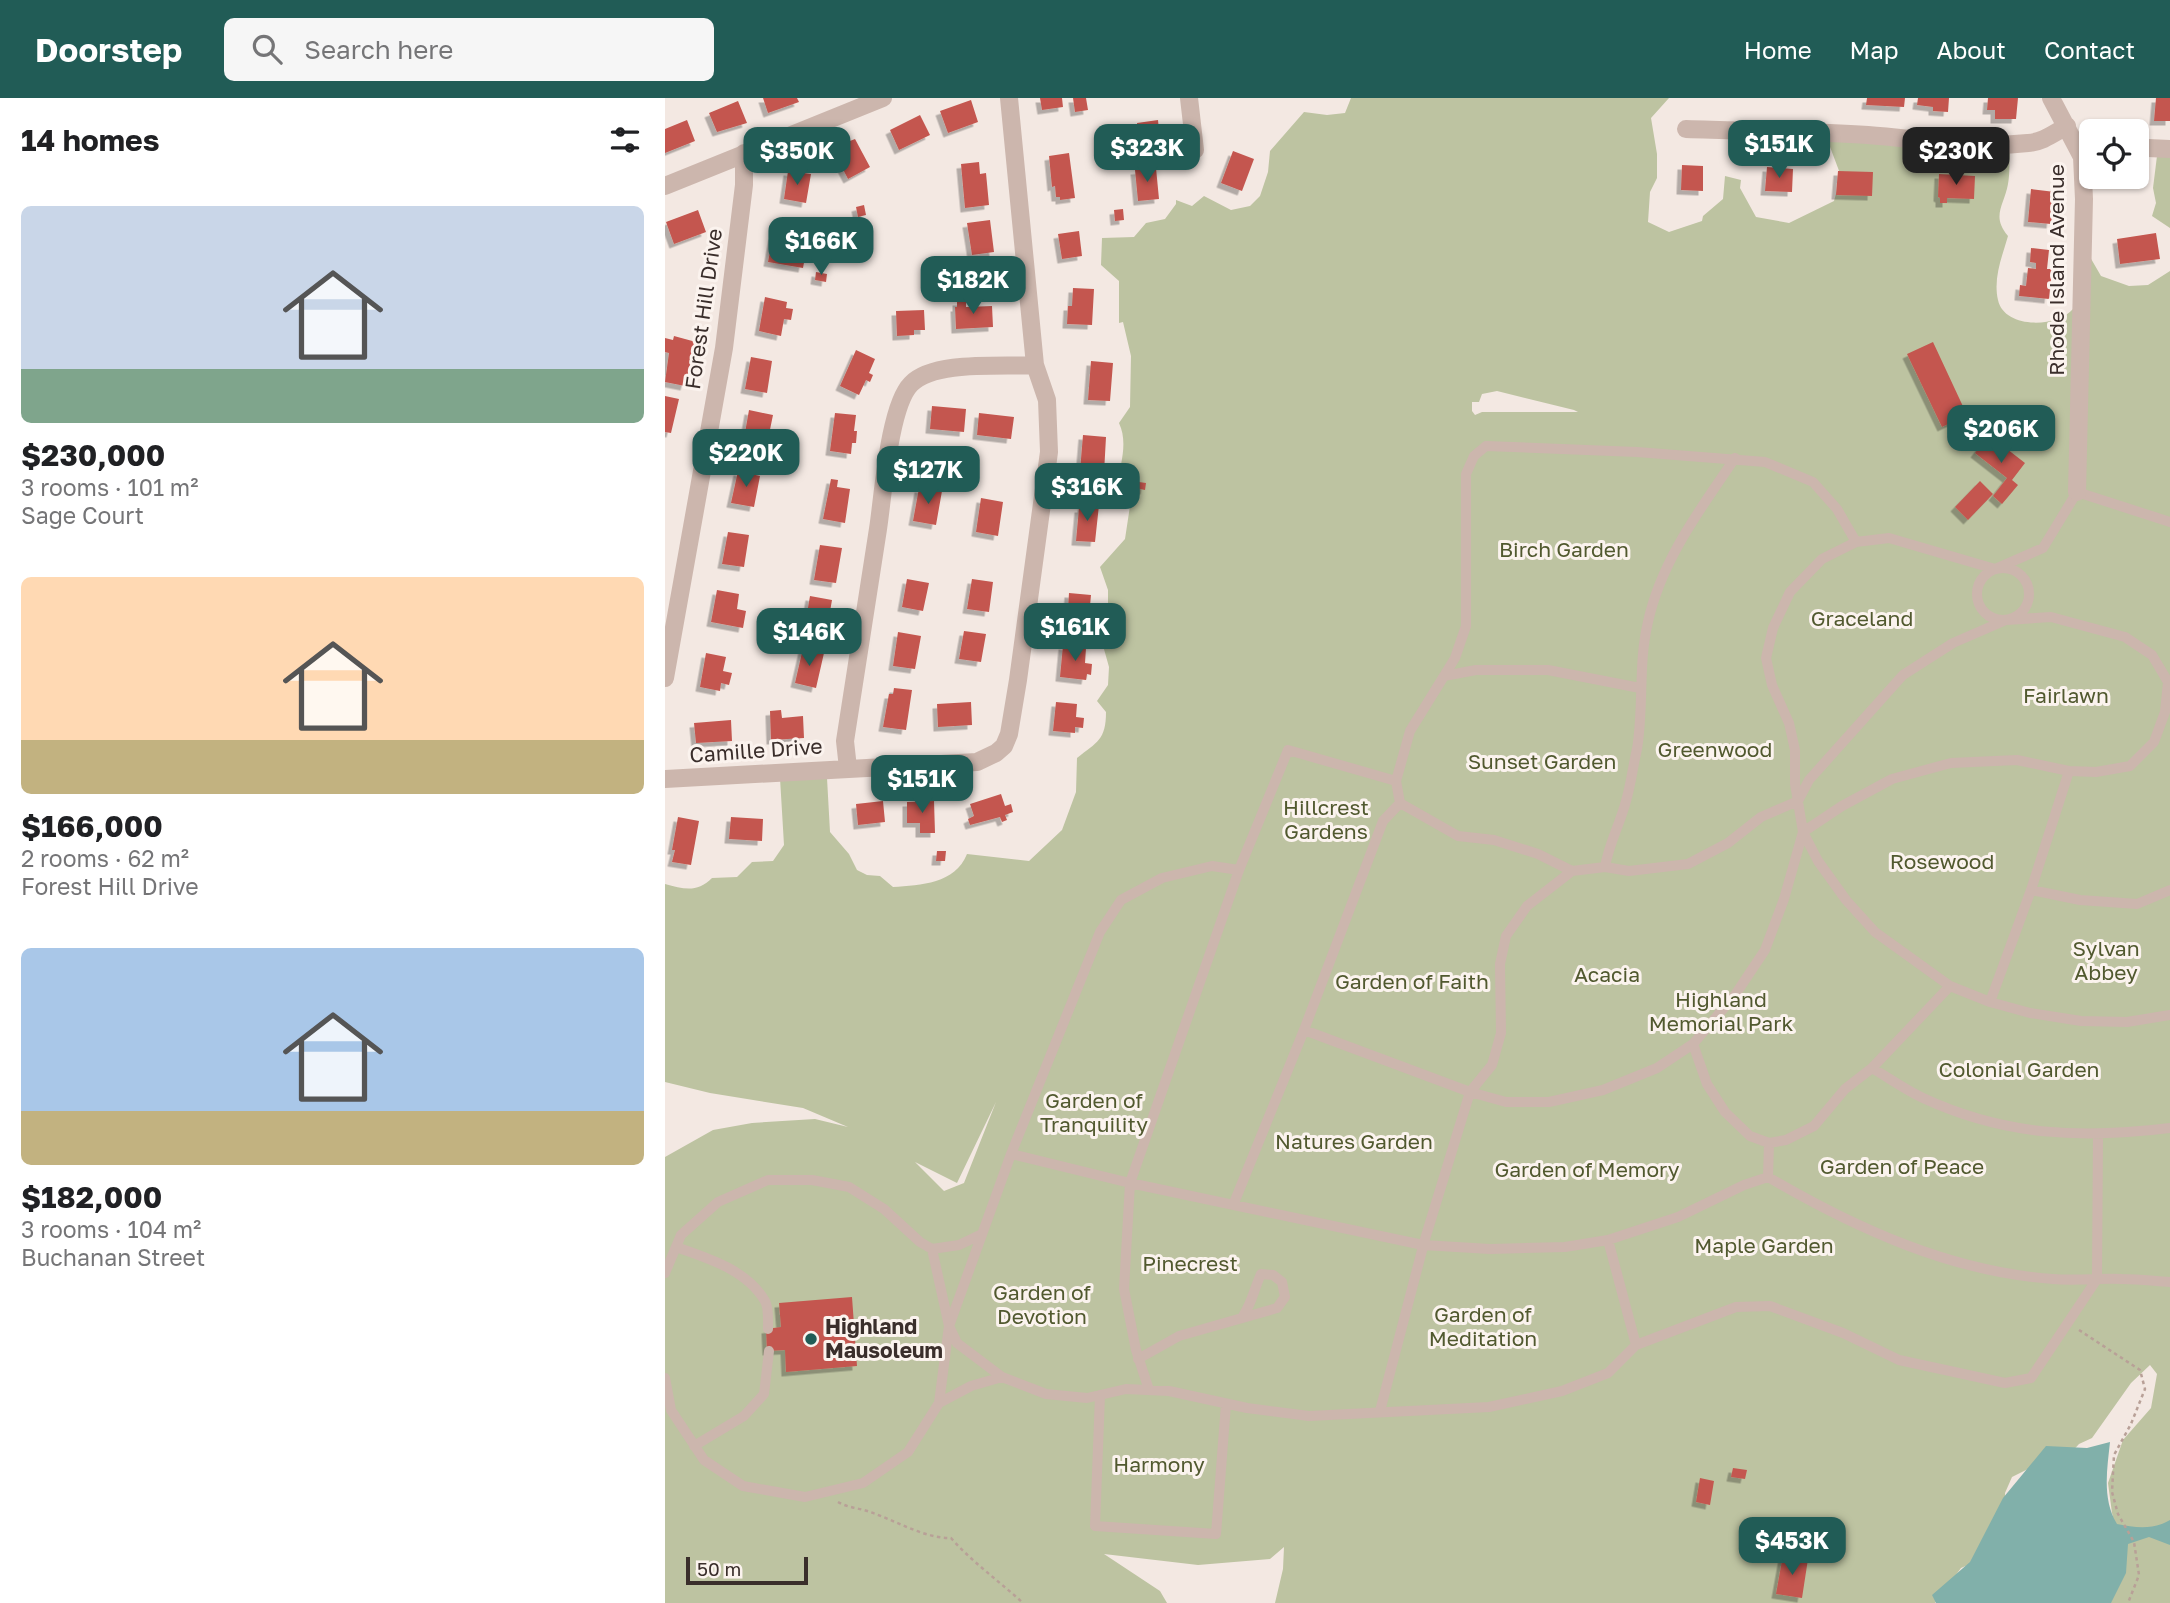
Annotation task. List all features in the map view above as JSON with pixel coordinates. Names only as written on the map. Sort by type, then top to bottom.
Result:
[{"type":"street","points":[[665,186],[883,98]]},
{"type":"street","points":[[848,768],[845,741],[889,451],[902,398],[910,385],[923,376],[942,369],[1035,365],[1009,98]]},
{"type":"street","points":[[1189,98],[1195,150]]},
{"type":"street","name":"Rhode Island Avenue","points":[[2051,98],[2082,157],[2084,199],[2077,492]]},
{"type":"street","points":[[1686,129],[1866,135],[1955,143],[2030,144],[2044,140],[2067,126]]},
{"type":"street","points":[[2149,148],[2170,149]]},
{"type":"street","name":"Forest Hill Drive","points":[[665,678],[724,348],[744,185],[744,153]]},
{"type":"street","name":"Camille Drive","points":[[665,779],[977,762],[1004,746],[1009,734],[1018,680],[1049,452],[1047,400],[1035,365]]},
{"type":"lane","points":[[1400,803],[1396,781],[1410,731],[1455,658],[1466,625],[1466,474],[1474,456],[1486,446],[1735,458],[1765,462],[1813,482],[1837,509],[1856,542]]},
{"type":"lane","points":[[1605,867],[1608,848],[1626,803],[1637,744],[1647,622],[1662,576],[1700,509],[1735,458]]},
{"type":"lane","points":[[1304,1031],[1470,1092],[1506,1102],[1549,1102],[1603,1090],[1657,1068],[1693,1044],[1735,995],[1765,950],[1784,899],[1803,832],[1842,806],[1892,779],[1951,762],[2017,760],[2069,771],[2096,772],[2130,766],[2154,742],[2165,712],[2168,682],[2153,654],[2125,637],[2051,617],[1998,619],[1983,611],[1977,595],[1982,579],[1995,569],[2043,548],[2077,492],[2170,522]]},
{"type":"lane","points":[[1380,1411],[1423,1245],[1470,1092],[1492,1065],[1500,1033],[1500,964],[1506,936],[1527,906],[1572,871],[1605,867],[1629,871],[1688,864],[1728,843],[1761,817],[1798,801],[1809,780],[1903,675],[1953,643],[2022,612],[2027,605],[2029,588],[2020,573],[2012,569],[1995,569],[1889,538],[1856,542],[1822,559],[1790,592],[1773,628],[1766,658],[1772,685],[1789,723],[1795,750],[1795,784],[1798,801],[1803,832],[1818,861],[1846,900],[1875,932],[1951,986],[1990,1002],[2030,1013],[2081,1021],[2127,1022],[2170,1015]]},
{"type":"lane","points":[[1444,676],[1476,670],[1548,670],[1640,688]]},
{"type":"lane","points":[[1149,1390],[1138,1359],[1124,1289],[1130,1183],[1239,870],[1288,750],[1396,781]]},
{"type":"lane","points":[[1990,1002],[2031,890],[2069,771]]},
{"type":"lane","points":[[1400,803],[1458,836],[1494,840],[1538,855],[1572,871]]},
{"type":"lane","points":[[1234,1203],[1304,1031],[1383,821],[1400,803]]},
{"type":"lane","points":[[665,1378],[671,1410],[703,1460],[743,1486],[805,1497],[863,1483],[908,1452],[939,1403],[949,1326],[1010,1154],[1100,932],[1121,900],[1162,878],[1212,866],[1239,870]]},
{"type":"lane","points":[[2031,890],[2080,900],[2137,904],[2170,890]]},
{"type":"lane","points":[[1693,1044],[1707,1084],[1725,1112],[1750,1136],[1769,1143],[1786,1140],[1815,1126],[1845,1089],[1872,1068],[1951,986]]},
{"type":"lane","points":[[1872,1068],[1923,1098],[2017,1130],[2123,1134],[2170,1128]]},
{"type":"lane","points":[[932,1249],[949,1326],[957,1343],[1002,1377],[1046,1394],[1087,1398],[1126,1389],[1169,1391],[1226,1404],[1309,1416],[1489,1407],[1562,1391],[1608,1373],[1636,1345],[1736,1307],[1770,1306],[1843,1333],[1899,1360],[2005,1383],[2031,1378],[2097,1279],[2098,1134]]},
{"type":"lane","points":[[1769,1143],[1769,1177]]},
{"type":"lane","points":[[1010,1154],[1130,1183],[1423,1245],[1490,1249],[1565,1247],[1608,1240],[1678,1217],[1745,1185],[1769,1177],[1840,1216],[1910,1246],[1981,1269],[2052,1279],[2170,1282]]},
{"type":"lane","points":[[665,1273],[681,1235],[718,1202],[768,1180],[812,1180],[849,1187],[884,1209],[920,1242],[932,1249],[959,1245],[982,1234]]},
{"type":"lane","points":[[1608,1240],[1636,1345]]},
{"type":"lane","points":[[676,1247],[710,1258],[746,1278],[767,1303],[768,1329]]},
{"type":"lane","points":[[1138,1359],[1179,1336],[1277,1308],[1285,1297],[1282,1282],[1273,1275],[1261,1275],[1251,1305],[1243,1316]]},
{"type":"lane","points":[[694,1446],[744,1416],[764,1394],[769,1351]]},
{"type":"lane","points":[[939,1403],[971,1386],[1002,1377]]},
{"type":"lane","points":[[1100,1395],[1095,1526],[1216,1534],[1226,1404]]},
{"type":"path","points":[[2066,1322],[2140,1370],[2143,1379],[2144,1389],[2131,1424],[2114,1455],[2113,1468],[2112,1492],[2118,1514],[2134,1542],[2139,1575],[2127,1603]]},
{"type":"path","points":[[823,1493],[843,1505],[868,1511],[937,1538],[951,1538],[965,1554],[993,1574],[1023,1603]]},
{"type":"green space","name":"Highland Memorial Park","points":[[1351,98],[1669,98],[1651,118],[1657,154],[1657,178],[1650,192],[1648,222],[1669,232],[1702,221],[1703,216],[1723,199],[1725,176],[1741,180],[1740,188],[1756,217],[1789,223],[1834,201],[1841,176],[1827,139],[2010,151],[2009,180],[1999,217],[2008,236],[1999,268],[1997,292],[2002,309],[2010,316],[2020,321],[2044,322],[2065,315],[2073,309],[2078,299],[2090,257],[2101,276],[2129,286],[2148,285],[2170,271],[2170,1603],[2095,1603],[2119,1541],[2108,1483],[2123,1440],[2151,1408],[2157,1374],[2150,1365],[2131,1383],[2092,1438],[2079,1444],[2068,1456],[2038,1464],[2012,1477],[2005,1493],[2005,1524],[1977,1561],[1961,1568],[1935,1603],[1275,1603],[1283,1569],[1284,1547],[1270,1559],[1198,1565],[1104,1554],[1160,1591],[1167,1603],[665,1603],[665,1157],[713,1130],[752,1123],[815,1119],[848,1127],[803,1108],[710,1093],[665,1082],[665,884],[696,888],[712,878],[737,877],[752,862],[773,861],[784,845],[780,778],[827,778],[830,832],[849,854],[857,870],[867,875],[880,876],[893,887],[926,884],[946,877],[962,864],[967,854],[1029,861],[1062,830],[1076,792],[1077,758],[1099,739],[1106,721],[1106,712],[1097,701],[1108,685],[1109,667],[1102,642],[1108,631],[1108,590],[1100,567],[1125,539],[1130,506],[1117,484],[1123,445],[1119,423],[1130,407],[1131,356],[1123,322],[1119,323],[1119,281],[1101,265],[1102,238],[1134,237],[1146,223],[1165,219],[1176,200],[1192,206],[1204,196],[1231,210],[1250,206],[1260,196],[1268,172],[1270,151],[1304,112],[1327,115],[1345,113]],"holes":[[[1497,391],[1574,410],[1578,412],[1482,412],[1475,415],[1472,402],[1479,402],[1482,394]],[[996,1102],[964,1183],[944,1191],[915,1162],[957,1183]]]},
{"type":"green space","points":[[2158,148],[2170,148],[2170,228],[2152,216],[2156,203],[2153,188]]},
{"type":"water","points":[[2110,1442],[2107,1494],[2117,1524],[2144,1527],[2170,1520],[2170,1545],[2149,1537],[2128,1544],[2126,1573],[2111,1603],[1936,1603],[1932,1595],[1970,1562],[2003,1498],[2046,1446],[2087,1448]]},
{"type":"building","points":[[763,98],[797,98],[799,102],[768,113]]},
{"type":"building","points":[[1040,98],[1062,98],[1063,107],[1042,110]]},
{"type":"building","points":[[1073,98],[1086,98],[1088,110],[1075,112]]},
{"type":"building","points":[[1867,98],[1905,98],[1904,107],[1866,105]]},
{"type":"building","points":[[1918,98],[1949,98],[1948,112],[1933,111],[1933,107],[1917,105]]},
{"type":"building","points":[[1988,98],[2018,98],[2016,119],[1995,119],[1995,110],[1987,110]]},
{"type":"building","points":[[2156,98],[2170,98],[2170,121],[2154,121]]},
{"type":"building","points":[[971,100],[978,122],[948,133],[940,111]]},
{"type":"building","points":[[738,101],[747,123],[717,132],[709,113]]},
{"type":"building","points":[[920,115],[930,135],[899,150],[890,130]]},
{"type":"building","points":[[687,120],[695,141],[665,153],[665,129]]},
{"type":"building","points":[[1158,120],[1161,152],[1140,155],[1137,123]]},
{"type":"building","points":[[855,139],[870,167],[848,179],[832,148]]},
{"type":"building","points":[[1233,151],[1254,159],[1242,191],[1221,183]]},
{"type":"building","points":[[1069,153],[1075,198],[1060,200],[1060,197],[1056,197],[1055,186],[1052,187],[1049,156]]},
{"type":"building","points":[[979,162],[980,174],[986,173],[989,205],[965,208],[961,164]]},
{"type":"building","points":[[1682,165],[1703,166],[1703,191],[1681,190]]},
{"type":"building","points":[[1767,167],[1793,169],[1792,192],[1765,191]]},
{"type":"building","points":[[1156,168],[1159,199],[1138,201],[1135,170]]},
{"type":"building","points":[[788,171],[811,174],[806,203],[784,199]]},
{"type":"building","points":[[1838,171],[1873,172],[1872,196],[1836,195]]},
{"type":"building","points":[[1939,174],[1975,176],[1974,199],[1947,198],[1947,203],[1940,203]]},
{"type":"building","points":[[2031,189],[2055,192],[2051,224],[2028,222]]},
{"type":"building","points":[[864,205],[866,215],[858,217],[856,207]]},
{"type":"building","points":[[1123,209],[1124,220],[1115,221],[1114,210]]},
{"type":"building","points":[[698,210],[706,232],[674,244],[666,222]]},
{"type":"building","points":[[990,220],[994,252],[972,255],[967,223]]},
{"type":"building","points":[[1079,231],[1082,256],[1062,259],[1058,234]]},
{"type":"building","points":[[2156,233],[2160,259],[2120,264],[2117,239]]},
{"type":"building","points":[[773,235],[808,241],[803,268],[768,262]]},
{"type":"building","points":[[2031,248],[2049,250],[2047,269],[2052,269],[2049,299],[2019,296],[2020,285],[2026,286],[2028,268],[2036,269],[2036,263],[2030,262]]},
{"type":"building","points":[[959,258],[967,259],[966,268],[958,267]]},
{"type":"building","points":[[978,259],[979,271],[970,272],[969,260]]},
{"type":"building","points":[[816,272],[827,274],[826,282],[815,280]]},
{"type":"building","points":[[1073,288],[1094,289],[1092,325],[1067,324]]},
{"type":"building","points":[[765,297],[787,302],[786,308],[793,309],[791,320],[784,319],[781,336],[759,331]]},
{"type":"building","points":[[957,301],[966,301],[966,307],[992,306],[993,327],[956,329]]},
{"type":"building","points":[[924,310],[925,330],[914,330],[914,335],[897,336],[896,311]]},
{"type":"building","points":[[674,336],[696,342],[685,386],[665,382],[669,353],[665,352],[665,338],[673,340]]},
{"type":"building","points":[[1933,342],[1967,415],[1942,427],[1907,354]]},
{"type":"building","points":[[856,350],[875,359],[869,373],[873,375],[870,382],[866,380],[859,395],[840,386]]},
{"type":"building","points":[[751,357],[772,361],[767,393],[745,389]]},
{"type":"building","points":[[1091,361],[1113,363],[1110,401],[1088,400]]},
{"type":"building","points":[[665,396],[679,399],[671,433],[665,432]]},
{"type":"building","points":[[932,406],[966,409],[964,432],[930,429]]},
{"type":"building","points":[[749,410],[773,415],[762,457],[752,455],[754,446],[743,444]]},
{"type":"building","points":[[835,413],[856,415],[856,443],[852,443],[851,454],[830,451]]},
{"type":"building","points":[[979,413],[1014,417],[1011,439],[977,435]]},
{"type":"building","points":[[1083,435],[1106,437],[1104,473],[1097,472],[1096,480],[1085,480],[1086,472],[1080,471]]},
{"type":"building","points":[[1989,435],[2025,463],[2012,480],[2018,485],[2002,504],[1993,496],[2007,478],[1975,453]]},
{"type":"building","points":[[738,471],[760,476],[754,507],[731,503]]},
{"type":"building","points":[[831,479],[838,480],[837,487],[850,489],[845,523],[823,519]]},
{"type":"building","points":[[1132,481],[1146,483],[1145,490],[1131,487]]},
{"type":"building","points":[[1980,481],[1993,494],[1968,520],[1955,507]]},
{"type":"building","points":[[919,488],[942,491],[936,525],[913,521]]},
{"type":"building","points":[[981,498],[1003,502],[998,536],[976,532]]},
{"type":"building","points":[[1083,503],[1099,505],[1095,542],[1076,541],[1079,508],[1082,508]]},
{"type":"building","points":[[728,532],[749,535],[744,567],[722,564]]},
{"type":"building","points":[[820,545],[842,548],[836,583],[814,580]]},
{"type":"building","points":[[907,579],[929,583],[923,611],[902,607]]},
{"type":"building","points":[[972,579],[993,582],[989,612],[967,609]]},
{"type":"building","points":[[717,590],[739,594],[737,609],[746,611],[743,628],[711,622]]},
{"type":"building","points":[[1069,593],[1091,595],[1088,627],[1067,625]]},
{"type":"building","points":[[810,596],[832,600],[826,635],[804,631]]},
{"type":"building","points":[[1103,630],[1113,631],[1112,641],[1102,641]]},
{"type":"building","points":[[964,631],[986,634],[981,662],[959,659]]},
{"type":"building","points":[[898,632],[921,636],[915,669],[893,666]]},
{"type":"building","points":[[1063,645],[1086,648],[1085,663],[1092,664],[1091,675],[1087,674],[1086,680],[1060,677]]},
{"type":"building","points":[[803,648],[824,653],[816,688],[795,683]]},
{"type":"building","points":[[706,653],[726,657],[723,671],[732,673],[729,685],[721,683],[720,691],[700,687]]},
{"type":"building","points":[[894,688],[912,690],[906,730],[883,727],[889,694],[893,694]]},
{"type":"building","points":[[971,702],[972,725],[938,727],[937,704]]},
{"type":"building","points":[[1056,702],[1077,704],[1076,717],[1084,718],[1083,728],[1075,727],[1075,733],[1053,731]]},
{"type":"building","points":[[781,710],[782,718],[803,716],[804,738],[771,740],[770,711]]},
{"type":"building","points":[[731,720],[732,741],[696,743],[694,723]]},
{"type":"building","points":[[1001,794],[1005,806],[1011,804],[1013,812],[1005,815],[1007,820],[1002,822],[1000,817],[970,825],[968,819],[974,816],[970,804]]},
{"type":"building","points":[[883,801],[885,822],[858,825],[856,804]]},
{"type":"building","points":[[934,801],[935,833],[920,833],[920,823],[907,823],[907,802]]},
{"type":"building","points":[[678,817],[699,821],[691,865],[672,862]]},
{"type":"building","points":[[731,817],[763,819],[762,841],[729,839]]},
{"type":"building","points":[[937,851],[946,851],[945,861],[936,861]]},
{"type":"building","name":"Highland Mausoleum","points":[[852,1297],[857,1366],[786,1372],[785,1350],[767,1351],[766,1329],[781,1327],[779,1303]]},
{"type":"building","points":[[1733,1468],[1747,1470],[1745,1479],[1731,1477]]},
{"type":"building","points":[[1700,1478],[1714,1481],[1710,1505],[1696,1502]]},
{"type":"building","points":[[1783,1555],[1808,1559],[1802,1598],[1776,1594]]},
{"type":"place","name":"Highland Mausoleum","points":[[811,1339]]},
{"type":"park label","name":"Birch Garden","points":[[1564,550]]},
{"type":"park label","name":"Graceland","points":[[1862,619]]},
{"type":"park label","name":"Fairlawn","points":[[2066,696]]},
{"type":"park label","name":"Greenwood","points":[[1715,750]]},
{"type":"park label","name":"Sunset Garden","points":[[1542,762]]},
{"type":"park label","name":"Hillcrest Gardens","points":[[1326,820]]},
{"type":"park label","name":"Rosewood","points":[[1942,862]]},
{"type":"park label","name":"Sylvan Abbey","points":[[2106,961]]},
{"type":"park label","name":"Acacia","points":[[1607,975]]},
{"type":"park label","name":"Garden of Faith","points":[[1412,982]]},
{"type":"park label","name":"Colonial Garden","points":[[2019,1070]]},
{"type":"park label","name":"Garden of Tranquility","points":[[1094,1113]]},
{"type":"park label","name":"Natures Garden","points":[[1354,1142]]},
{"type":"park label","name":"Garden of Peace","points":[[1902,1167]]},
{"type":"park label","name":"Garden of Memory","points":[[1587,1170]]},
{"type":"park label","name":"Maple Garden","points":[[1764,1246]]},
{"type":"park label","name":"Pinecrest","points":[[1190,1264]]},
{"type":"park label","name":"Garden of Devotion","points":[[1042,1305]]},
{"type":"park label","name":"Garden of Meditation","points":[[1483,1327]]},
{"type":"park label","name":"Harmony","points":[[1159,1465]]}]
